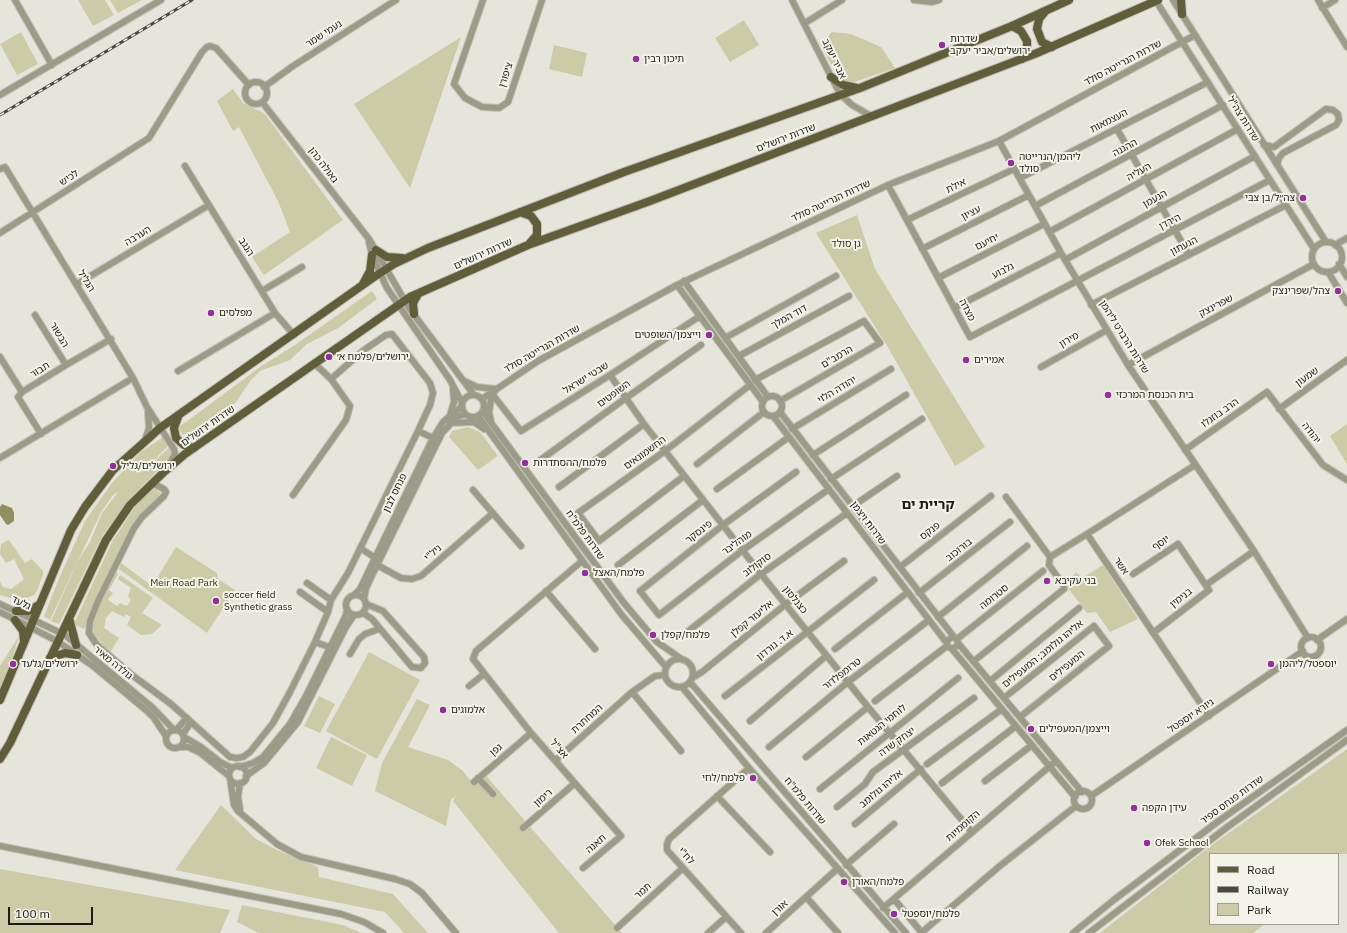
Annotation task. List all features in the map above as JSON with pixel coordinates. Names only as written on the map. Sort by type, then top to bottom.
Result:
[{"type":"main road","points":[[0,700],[62,550],[85,507],[113,470],[160,428],[384,271],[407,257],[520,212],[840,94],[860,88],[1012,26],[1069,0]]},
{"type":"main road","name":"שדרות ירושלים","points":[[0,759],[10,743],[106,540],[130,505],[164,472],[194,448],[401,303],[420,292],[528,245],[650,201],[1022,59],[1157,0]]},
{"type":"main road","points":[[1181,0],[1182,14]]},
{"type":"main road","points":[[1046,11],[1039,20],[1037,28],[1042,42],[1052,47]]},
{"type":"main road","points":[[1012,26],[1022,31],[1027,41],[1027,51],[1022,59]]},
{"type":"main road","points":[[831,77],[843,85],[860,88]]},
{"type":"main road","points":[[520,212],[531,216],[537,224],[537,235],[528,245]]},
{"type":"main road","points":[[362,286],[370,271],[374,253],[392,258],[407,257]]},
{"type":"main road","points":[[414,314],[413,303],[420,292]]},
{"type":"main road","points":[[181,413],[174,423],[174,433],[184,446],[194,448]]},
{"type":"main road","points":[[16,611],[29,611],[41,603]]},
{"type":"main road","points":[[69,618],[76,645]]},
{"type":"main road","points":[[16,620],[23,631],[24,643]]},
{"type":"main road","points":[[50,658],[65,653],[78,655]]},
{"type":"street","points":[[14,0],[52,65]]},
{"type":"street","points":[[0,95],[161,0]]},
{"type":"street","name":"נעמי שמר","points":[[264,86],[396,0]]},
{"type":"street","name":"ציפורן","points":[[483,0],[454,84],[465,98],[482,107],[499,108],[508,102],[542,0]]},
{"type":"street","name":"אביר יעקב","points":[[792,0],[805,22],[840,94],[852,105],[871,116]]},
{"type":"street","points":[[805,22],[842,0]]},
{"type":"street","points":[[914,0],[932,2],[939,0]]},
{"type":"street","name":"שדרות צה\"ל","points":[[1157,0],[1314,249]]},
{"type":"street","name":"שדרות צה\"ל","points":[[1173,0],[1326,242]]},
{"type":"street","points":[[1318,0],[1347,47]]},
{"type":"street","points":[[1322,8],[1335,0]]},
{"type":"street","name":"שדרות הנרייטה סולד","points":[[482,399],[538,361],[684,281],[888,185],[999,141],[1183,42],[1195,34]]},
{"type":"street","name":"לכיש","points":[[0,232],[33,213],[149,138],[202,52],[207,47],[210,46],[216,48],[249,85]]},
{"type":"street","points":[[255,82],[264,86],[267,93],[262,102],[252,103],[247,98],[245,91],[249,85],[255,82]]},
{"type":"street","name":"העצמאות","points":[[1020,178],[1208,82]]},
{"type":"street","name":"גאולה כהן","points":[[262,102],[369,239],[374,253],[384,271]]},
{"type":"street","name":"ההגנה","points":[[1035,206],[1223,106]]},
{"type":"street","points":[[1264,145],[1274,147],[1326,109],[1334,110],[1338,114],[1339,120],[1336,125],[1283,153],[1278,158],[1277,165]]},
{"type":"street","points":[[1117,129],[1189,255]]},
{"type":"street","name":"העליה","points":[[1049,232],[1238,129]]},
{"type":"street","name":"שדרות הרברט ליהמן","points":[[999,141],[1044,224],[1128,365],[1254,551],[1308,638]]},
{"type":"street","name":"הנעמן","points":[[1065,260],[1255,156]]},
{"type":"street","name":"הנגב","points":[[185,166],[275,313],[294,335]]},
{"type":"street","name":"הגליל","points":[[2,168],[33,213],[77,284],[133,378],[147,407],[175,454],[164,472]]},
{"type":"street","name":"אילת","points":[[907,220],[1014,169]]},
{"type":"street","name":"הירדן","points":[[1078,280],[1175,231],[1270,180]]},
{"type":"street","name":"מצדה","points":[[888,185],[970,337],[1078,280]]},
{"type":"street","name":"עציון","points":[[922,249],[1029,195]]},
{"type":"street","name":"הערבה","points":[[77,284],[209,205]]},
{"type":"street","name":"הגעתון","points":[[1091,305],[1286,205]]},
{"type":"street","name":"יחיעם","points":[[938,278],[1044,224]]},
{"type":"street","points":[[1335,245],[1347,238]]},
{"type":"street","points":[[1326,242],[1335,245],[1341,254],[1339,264],[1332,271],[1328,272],[1320,270],[1314,264],[1312,257],[1314,249],[1321,243],[1326,242]]},
{"type":"street","points":[[1341,254],[1347,250]]},
{"type":"street","name":"גלבוע","points":[[954,308],[1061,253]]},
{"type":"street","name":"שפרינצק","points":[[1128,365],[1314,264]]},
{"type":"street","points":[[1339,264],[1347,277]]},
{"type":"street","points":[[262,291],[302,267]]},
{"type":"street","points":[[384,271],[401,303],[450,380],[465,414],[470,417],[480,414],[484,405],[482,399],[474,395],[414,314],[401,303]]},
{"type":"street","points":[[1328,272],[1347,303]]},
{"type":"street","points":[[725,338],[836,276]]},
{"type":"street","points":[[684,281],[739,356],[753,382]]},
{"type":"street","points":[[677,285],[753,382],[765,400],[764,412],[697,464]]},
{"type":"street","name":"דוד המלך","points":[[739,356],[849,296]]},
{"type":"street","points":[[178,371],[275,313]]},
{"type":"street","name":"הבשור","points":[[35,315],[66,365]]},
{"type":"street","name":"שבטי ישראל","points":[[494,392],[521,431],[700,316]]},
{"type":"street","name":"החשמונאים","points":[[684,476],[599,541],[578,513],[665,451],[753,382],[864,320]]},
{"type":"street","name":"הרמב\"ם","points":[[780,401],[880,343],[864,320]]},
{"type":"street","name":"מירון","points":[[1041,367],[1107,330]]},
{"type":"street","points":[[152,483],[164,489],[166,492],[164,496],[142,517],[134,528],[104,588],[90,621],[89,633],[97,645],[189,720],[230,757],[243,757],[250,752],[273,723],[315,642],[328,612],[331,600],[348,573],[430,405],[432,393],[430,383],[392,334],[386,335],[364,350],[331,379]]},
{"type":"street","name":"תבור","points":[[22,392],[110,339]]},
{"type":"street","name":"השופטים","points":[[539,461],[702,345]]},
{"type":"street","points":[[0,357],[22,392],[18,397],[41,434]]},
{"type":"street","name":"שמעון","points":[[1280,409],[1347,360]]},
{"type":"street","points":[[293,495],[346,420],[350,406],[331,379],[315,364]]},
{"type":"street","name":"יהודה הלוי","points":[[792,429],[891,369]]},
{"type":"street","name":"כצנלסון","points":[[610,375],[644,424],[761,574],[826,656],[971,831]]},
{"type":"street","points":[[0,458],[133,378]]},
{"type":"street","points":[[461,379],[477,387],[494,392],[489,412],[494,428]]},
{"type":"street","points":[[450,380],[454,402],[450,416]]},
{"type":"street","name":"יהודה","points":[[1266,392],[1323,465],[1347,480]]},
{"type":"street","name":"הרב בוזגלו","points":[[1185,450],[1266,392]]},
{"type":"street","points":[[462,405],[466,398],[474,395]]},
{"type":"street","points":[[812,455],[906,395]]},
{"type":"street","points":[[764,412],[773,416],[780,412],[782,407],[780,401],[773,397],[765,400]]},
{"type":"street","name":"פנחס לבון","points":[[354,595],[360,589],[374,557],[433,438],[444,422],[462,405]]},
{"type":"street","name":"הגליל","points":[[144,443],[150,423],[147,407]]},
{"type":"street","name":"שדרות ויצמן","points":[[780,412],[938,618],[1082,792]]},
{"type":"street","name":"פנחס לבון","points":[[365,601],[366,588],[435,445],[450,423],[457,417],[465,414]]},
{"type":"street","name":"שדרות פלמ\"ח","points":[[480,414],[494,428],[624,604],[657,642],[683,660]]},
{"type":"street","name":"שדרות פלמ\"ח","points":[[480,414],[496,444],[582,561],[621,614],[666,667]]},
{"type":"street","name":"שדרות ויצמן","points":[[773,416],[949,646],[1075,797]]},
{"type":"street","points":[[831,479],[922,419]]},
{"type":"street","points":[[450,423],[474,422],[484,429],[496,444]]},
{"type":"street","points":[[559,487],[644,424]]},
{"type":"street","points":[[418,431],[433,438]]},
{"type":"street","points":[[717,489],[789,437]]},
{"type":"street","points":[[1050,557],[1195,465]]},
{"type":"street","name":"פינסקר","points":[[659,615],[640,591],[723,525],[796,472]]},
{"type":"street","points":[[852,506],[897,476]]},
{"type":"street","name":"מוהליבר","points":[[659,615],[743,550],[829,489]]},
{"type":"street","points":[[473,490],[521,546]]},
{"type":"street","name":"פנקס","points":[[900,567],[991,496]]},
{"type":"street","points":[[974,661],[1064,588],[1049,565],[1050,557],[1006,497]]},
{"type":"street","points":[[618,566],[703,500]]},
{"type":"street","name":"ניל\"י","points":[[377,565],[401,578],[412,579],[421,576],[493,513]]},
{"type":"street","name":"סוקולוב","points":[[682,636],[761,574],[847,513]]},
{"type":"street","name":"בורוכוב","points":[[919,593],[1010,522]]},
{"type":"street","name":"אשר","points":[[1087,534],[1209,716]]},
{"type":"street","name":"יוסף","points":[[1134,574],[1178,544],[1206,585]]},
{"type":"street","points":[[938,618],[1027,546]]},
{"type":"street","points":[[360,548],[374,557]]},
{"type":"street","name":"בנימין","points":[[1153,633],[1209,590],[1206,585],[1254,551]]},
{"type":"street","name":"אצ\"ל","points":[[582,561],[476,651],[473,659],[531,733],[621,836]]},
{"type":"street","name":"אליעזר קפלן","points":[[691,680],[708,668],[786,604],[844,561]]},
{"type":"street","name":"סטרומה","points":[[956,640],[1043,571]]},
{"type":"street","name":"א.ד. גורדון","points":[[725,696],[874,580]]},
{"type":"street","points":[[307,584],[331,600]]},
{"type":"street","points":[[546,591],[595,649]]},
{"type":"street","points":[[300,592],[328,612]]},
{"type":"street","points":[[835,648],[908,592]]},
{"type":"street","points":[[175,730],[201,747],[220,762],[232,768],[253,763],[263,757],[290,724],[306,696],[346,615],[347,600],[354,595],[360,595],[365,601],[383,611],[424,657],[425,663],[421,668],[412,667],[372,619],[363,613],[354,615],[346,627],[298,722],[264,763],[246,776],[244,781],[240,783],[235,783],[230,777],[199,752],[188,746],[174,749],[166,743],[166,736],[169,732],[175,730],[189,720]]},
{"type":"street","points":[[363,613],[365,601]]},
{"type":"street","name":"גלעד","points":[[0,604],[16,611],[32,624]]},
{"type":"street","points":[[990,681],[1079,608]]},
{"type":"street","points":[[346,609],[354,615]]},
{"type":"street","name":"גלעד","points":[[0,612],[16,620],[32,624]]},
{"type":"street","points":[[1317,640],[1321,648],[1316,656],[1307,656],[1302,651],[1302,645],[1308,638],[1317,640],[1347,619]]},
{"type":"street","name":"טרומפלדור","points":[[769,747],[848,682],[929,620]]},
{"type":"street","name":"גולדה מאיר","points":[[32,624],[76,645],[152,707],[175,730]]},
{"type":"street","name":"אליהו גולומב; המעפילים","points":[[1004,698],[1094,626]]},
{"type":"street","name":"המעפילים","points":[[1020,717],[1109,646],[1094,626]]},
{"type":"street","points":[[350,654],[362,636],[379,629]]},
{"type":"street","name":"גולדה מאיר","points":[[59,637],[78,655],[147,711],[161,726],[166,736]]},
{"type":"street","points":[[874,701],[949,646],[957,646],[956,640],[949,638],[949,646]]},
{"type":"street","points":[[315,642],[329,648]]},
{"type":"street","name":"גיורא יוספטל","points":[[1091,796],[1302,651]]},
{"type":"street","points":[[103,668],[110,656]]},
{"type":"street","points":[[750,721],[826,656]]},
{"type":"street","points":[[674,660],[683,660],[693,669],[691,680],[682,687],[673,686],[669,683],[665,675],[666,667],[674,660]]},
{"type":"street","points":[[469,686],[484,674]]},
{"type":"street","points":[[122,684],[132,675]]},
{"type":"street","name":"המחתרת","points":[[556,760],[632,692],[655,676],[665,675]]},
{"type":"street","name":"לוחמי הגטאות","points":[[820,789],[958,678]]},
{"type":"street","name":"שדרות פלמ\"ח","points":[[691,680],[846,865],[906,933]]},
{"type":"street","name":"שדרות פלמ\"ח","points":[[682,687],[749,768],[895,933]]},
{"type":"street","points":[[632,692],[681,751]]},
{"type":"street","name":"יצחק שדה","points":[[837,808],[865,784],[873,772],[974,698]]},
{"type":"street","points":[[806,757],[868,707]]},
{"type":"street","points":[[927,764],[1002,709]]},
{"type":"street","points":[[180,748],[183,744],[183,736],[189,720]]},
{"type":"street","points":[[942,783],[1016,726]]},
{"type":"street","name":"שדרות פנחס ספיר","points":[[1072,933],[1220,820],[1347,730]]},
{"type":"street","name":"גפן","points":[[493,794],[476,780],[531,733]]},
{"type":"street","name":"שדרות פנחס ספיר","points":[[1089,933],[1208,842],[1347,740]]},
{"type":"street","points":[[985,781],[1032,745]]},
{"type":"street","name":"הקוממיות","points":[[883,908],[971,831],[1056,761]]},
{"type":"street","points":[[246,776],[245,770],[237,767],[231,770],[230,777],[234,805],[265,836],[290,852],[318,862],[395,879],[415,887],[456,933]]},
{"type":"street","name":"לח\"י","points":[[741,933],[667,850],[669,839],[749,768]]},
{"type":"street","name":"אליהו גולומב","points":[[855,824],[921,769]]},
{"type":"street","points":[[240,783],[238,806],[242,814]]},
{"type":"street","name":"רימון","points":[[523,828],[575,783]]},
{"type":"street","points":[[1082,792],[1087,792],[1091,796],[1092,802],[1090,807],[1081,809],[1076,806],[1075,797],[1082,792]]},
{"type":"street","points":[[717,796],[770,852]]},
{"type":"street","points":[[894,899],[921,933],[1001,865],[1076,806]]},
{"type":"street","points":[[846,865],[894,824]]},
{"type":"street","name":"תאנה","points":[[584,868],[621,836]]},
{"type":"street","points":[[0,846],[341,914],[364,922],[384,933]]},
{"type":"street","name":"תמר","points":[[617,928],[683,868]]},
{"type":"street","name":"אורן","points":[[766,933],[838,869]]},
{"type":"street","points":[[806,897],[838,933]]},
{"type":"street","points":[[708,933],[726,917]]},
{"type":"green space","points":[[78,0],[105,0],[114,15],[93,26]]},
{"type":"green space","points":[[110,0],[142,0],[118,13]]},
{"type":"green space","points":[[744,20],[759,45],[730,62],[715,38]]},
{"type":"green space","points":[[21,32],[38,64],[17,75],[0,44]]},
{"type":"green space","points":[[832,32],[851,34],[881,47],[895,68],[849,84],[838,78],[821,45]]},
{"type":"green space","points":[[461,37],[410,188],[354,104]]},
{"type":"green space","points":[[554,45],[587,53],[582,77],[549,69]]},
{"type":"green space","points":[[233,89],[243,103],[264,113],[343,220],[264,275],[252,257],[290,232],[278,201],[239,127],[233,131],[217,101]]},
{"type":"green space","name":"גן סולד","points":[[857,215],[875,269],[985,447],[955,466],[889,349],[816,233]]},
{"type":"green space","points":[[372,291],[377,299],[338,328],[307,344],[290,360],[260,371],[251,380],[236,402],[200,429],[182,435],[179,427],[263,365],[292,347]]},
{"type":"green space","points":[[1347,424],[1347,464],[1330,436]]},
{"type":"green space","points":[[468,427],[480,432],[498,456],[478,470],[449,437],[452,431]]},
{"type":"green space","points":[[163,437],[169,445],[140,474],[170,447],[173,455],[131,497],[102,536],[59,624],[51,621],[78,561],[90,542],[102,513],[119,491],[113,495],[101,512],[50,620],[44,616],[85,521],[112,483],[141,452]]},
{"type":"green space","points":[[153,487],[161,493],[144,513],[84,629],[74,624],[112,542],[135,507]]},
{"type":"green space","points":[[9,540],[25,563],[32,559],[43,571],[37,591],[34,595],[27,598],[17,600],[0,595],[0,581],[3,587],[11,589],[24,579],[14,559],[6,563],[0,554],[1,544]]},
{"type":"green space","name":"Meir Road Park","points":[[176,547],[217,573],[218,579],[235,590],[207,633],[119,569],[121,563],[152,586]]},
{"type":"green space","points":[[1103,565],[1138,619],[1110,632],[1096,612],[1087,613],[1068,588],[1069,581],[1076,572],[1082,578]]},
{"type":"green space","points":[[114,571],[118,574],[109,590],[113,593],[108,600],[117,606],[120,603],[127,606],[131,600],[128,596],[131,588],[118,579],[120,575],[153,598],[142,613],[162,625],[152,634],[141,635],[127,625],[131,617],[126,614],[124,617],[112,611],[106,618],[104,628],[119,638],[110,653],[94,635],[93,622]]},
{"type":"green space","points":[[19,636],[6,679],[0,693],[0,666]]},
{"type":"green space","points":[[369,652],[420,680],[377,759],[326,731]]},
{"type":"green space","points":[[319,696],[335,704],[320,733],[304,726]]},
{"type":"green space","points":[[417,699],[430,705],[408,747],[448,760],[463,771],[470,780],[482,771],[622,933],[559,933],[453,801],[456,795],[451,800],[446,826],[375,791],[382,763]]},
{"type":"green space","points":[[331,737],[367,755],[352,786],[316,768]]},
{"type":"green space","points":[[1347,749],[1347,854],[1209,853],[1209,925],[1264,925],[1253,933],[1100,933],[1212,845]]},
{"type":"green space","points":[[221,805],[256,839],[277,850],[318,867],[319,877],[393,894],[428,933],[404,933],[385,912],[175,870]]},
{"type":"green space","points":[[0,869],[230,910],[220,933],[0,933]]},
{"type":"green space","points":[[242,905],[343,925],[361,933],[259,933],[237,922]]},
{"type":"shaded area","points":[[2,504],[12,508],[14,513],[14,521],[8,525],[0,515],[0,507]]},
{"type":"railway","points":[[0,115],[192,0]]},
{"type":"place","name":"שדרות ירושלים/אביר יעקב","points":[[942,45]]},
{"type":"place","name":"תיכון רבין","points":[[636,59]]},
{"type":"place","name":"ליהמן/הנרייטה סולד","points":[[1011,163]]},
{"type":"place","name":"צה״ל/בן צבי","points":[[1303,198]]},
{"type":"place","name":"צהל/שפרינצק","points":[[1338,291]]},
{"type":"place","name":"מפלסים","points":[[211,313]]},
{"type":"place","name":"וייצמן/השופטים","points":[[709,335]]},
{"type":"place","name":"ירושלים/פלמח א׳","points":[[329,357]]},
{"type":"place","name":"אמירים","points":[[966,360]]},
{"type":"place","name":"בית הכנסת המרכזי","points":[[1108,395]]},
{"type":"place","name":"פלמח/ההסתדרות","points":[[525,463]]},
{"type":"place","name":"ירושלים/גליל","points":[[113,466]]},
{"type":"place","name":"פלמח/האצל","points":[[585,573]]},
{"type":"place","name":"בני עקיבא","points":[[1047,581]]},
{"type":"place","name":"soccer field Synthetic grass","points":[[216,601]]},
{"type":"place","name":"פלמח/קפלן","points":[[653,635]]},
{"type":"place","name":"ירושלים/גלעד","points":[[13,664]]},
{"type":"place","name":"יוספטל/ליהמן","points":[[1271,664]]},
{"type":"place","name":"אלמוגים","points":[[443,710]]},
{"type":"place","name":"וייצמן/המעפילים","points":[[1031,729]]},
{"type":"place","name":"פלמח/לחי","points":[[753,778]]},
{"type":"place","name":"עידן הקפה","points":[[1134,808]]},
{"type":"place","name":"Ofek School","points":[[1147,843]]},
{"type":"place","name":"פלמח/האורן","points":[[844,882]]},
{"type":"place","name":"פלמח/יוספטל","points":[[894,914]]},
{"type":"district","name":"קריית ים","points":[[928,505]]}]
